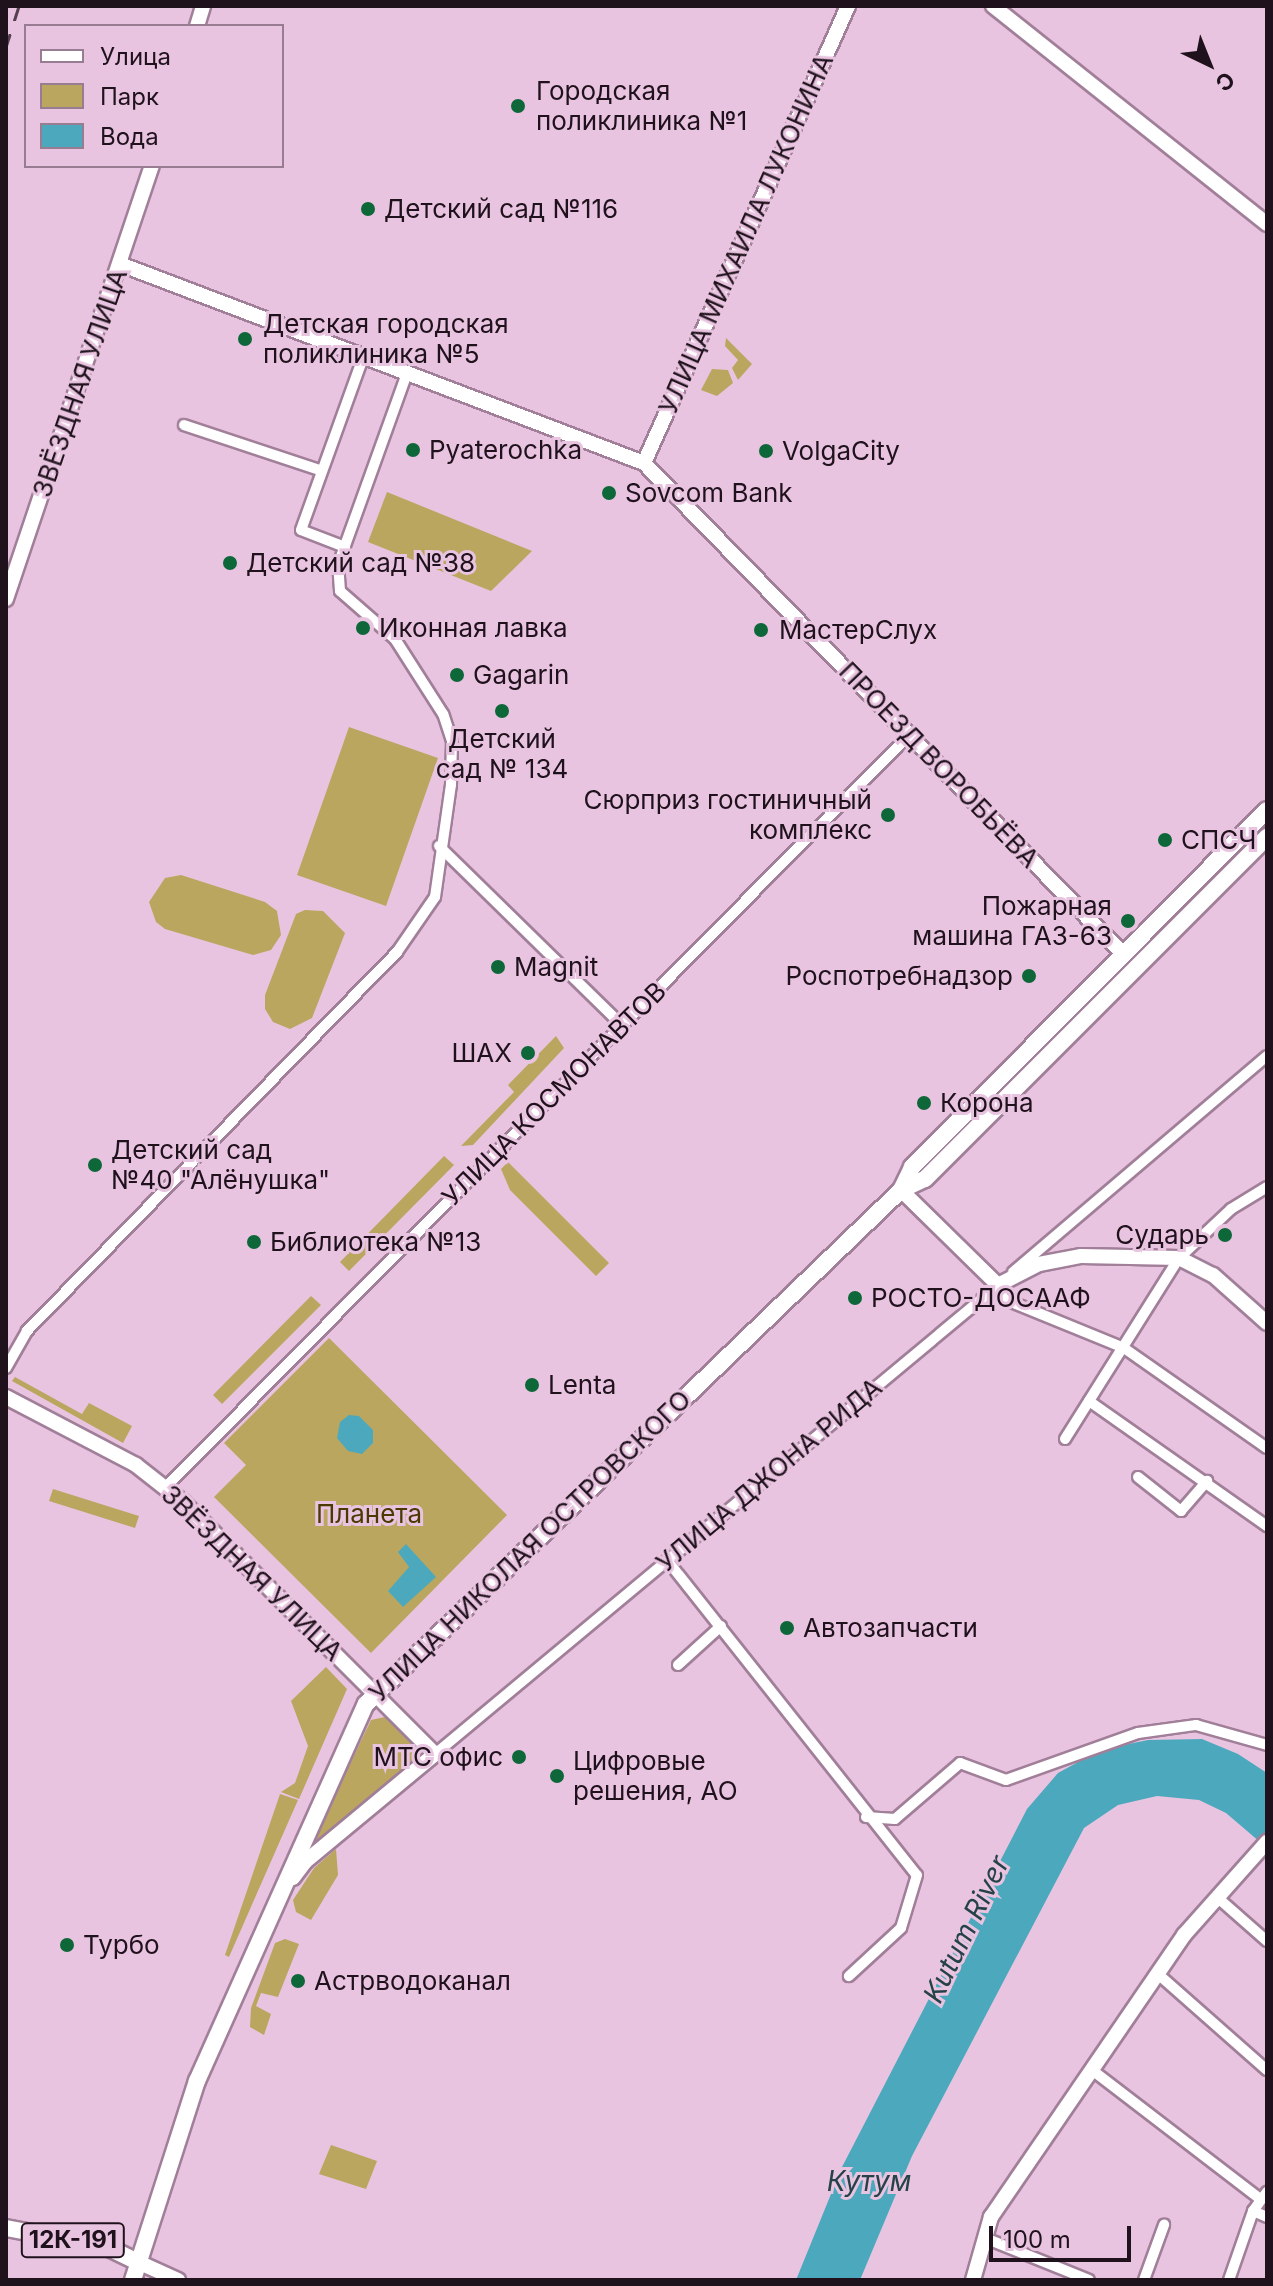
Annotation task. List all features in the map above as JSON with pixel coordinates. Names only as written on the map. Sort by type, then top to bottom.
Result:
[{"type":"main road","name":"УЛИЦА МИХАИЛА ЛУКОНИНА","points":[[644,463],[848,6]]},
{"type":"main road","points":[[993,6],[1267,224]]},
{"type":"main road","name":"ЗВЁЗДНАЯ УЛИЦА","points":[[6,599],[151,168]]},
{"type":"main road","name":"ПРОЕЗД ВОРОБЬЁВА","points":[[120,264],[644,463],[1122,953]]},
{"type":"main road","name":"УЛИЦА НИКОЛАЯ ОСТРОВСКОГО","points":[[901,1190],[912,1167],[1267,810]]},
{"type":"main road","name":"УЛИЦА НИКОЛАЯ ОСТРОВСКОГО","points":[[133,2280],[197,2081],[366,1704],[901,1190],[925,1179],[1267,837]]},
{"type":"main road","points":[[1187,890],[1200,904]]},
{"type":"main road","points":[[1122,953],[1136,967]]},
{"type":"main road","points":[[901,1190],[998,1285],[1039,1264],[1081,1256],[1179,1258],[1213,1275],[1267,1323]]},
{"type":"main road","name":"ЗВЁЗДНАЯ УЛИЦА","points":[[6,1397],[136,1465],[166,1487],[435,1754]]},
{"type":"main road","name":"УЛИЦА ДЖОНА РИДА","points":[[278,1901],[305,1862],[435,1754]]},
{"type":"main road","points":[[973,2280],[991,2217],[1158,1974],[1267,1842]]},
{"type":"main road","name":"12К-191","points":[[6,2228],[99,2245],[138,2262]]},
{"type":"main road","points":[[138,2262],[178,2280]]},
{"type":"street","points":[[345,547],[301,530],[364,355]]},
{"type":"street","points":[[6,1368],[27,1331],[397,952],[435,897],[439,846],[451,785],[452,741],[443,714],[395,639],[340,591],[338,565],[408,371]]},
{"type":"street","points":[[184,425],[322,471]]},
{"type":"street","name":"УЛИЦА КОСМОНАВТОВ","points":[[166,1487],[909,735]]},
{"type":"street","points":[[439,846],[622,1025]]},
{"type":"street","name":"УЛИЦА ДЖОНА РИДА","points":[[435,1754],[998,1285],[1267,1056]]},
{"type":"street","points":[[1065,1439],[1179,1258],[1262,1188],[1267,1200]]},
{"type":"street","points":[[998,1285],[1004,1299],[1124,1348],[1267,1448]]},
{"type":"street","points":[[1089,1401],[1267,1526]]},
{"type":"street","points":[[1138,1477],[1181,1511],[1207,1481]]},
{"type":"street","points":[[667,1560],[866,1817],[917,1875],[901,1928],[849,1976]]},
{"type":"street","points":[[678,1665],[721,1626]]},
{"type":"street","points":[[866,1817],[895,1819],[960,1763],[1006,1780],[1138,1733],[1196,1725],[1267,1745]]},
{"type":"street","points":[[1218,1898],[1267,1941]]},
{"type":"street","points":[[1158,1974],[1267,2070]]},
{"type":"street","points":[[1092,2070],[1264,2196],[1253,2211],[1229,2280]]},
{"type":"street","points":[[1253,2211],[1267,2217]]},
{"type":"street","points":[[1144,2280],[1164,2225]]},
{"type":"street","points":[[985,2238],[1089,2280]]},
{"type":"green space","points":[[726,338],[752,364],[738,380],[732,368],[738,360],[725,346]]},
{"type":"green space","points":[[712,369],[728,370],[733,383],[717,396],[701,390]]},
{"type":"green space","points":[[387,492],[532,551],[491,591],[368,542]]},
{"type":"green space","points":[[349,727],[438,758],[386,906],[297,875]]},
{"type":"green space","points":[[181,875],[265,902],[277,911],[281,935],[271,950],[253,955],[165,929],[156,922],[149,902],[165,878]]},
{"type":"green space","points":[[305,910],[323,911],[345,933],[312,1018],[290,1029],[273,1022],[265,1009],[265,995],[296,914]]},
{"type":"green space","points":[[1115,972],[1055,1043],[920,1178],[915,1169]]},
{"type":"green space","points":[[556,1036],[564,1048],[473,1145],[461,1146],[514,1092],[508,1085]]},
{"type":"green space","points":[[444,1156],[454,1165],[349,1271],[340,1262]]},
{"type":"green space","points":[[508,1162],[609,1263],[596,1276],[510,1190],[501,1169]]},
{"type":"green space","points":[[311,1296],[321,1305],[222,1404],[213,1395]]},
{"type":"green space","name":"Планета","points":[[329,1338],[507,1515],[371,1653],[214,1497],[246,1465],[224,1443]]},
{"type":"green space","points":[[15,1377],[82,1414],[89,1403],[132,1426],[123,1443],[12,1381]]},
{"type":"green space","points":[[53,1489],[139,1516],[135,1528],[49,1501]]},
{"type":"green space","points":[[326,1667],[347,1689],[299,1799],[281,1792],[295,1783],[308,1746],[291,1701]]},
{"type":"green space","points":[[385,1717],[416,1748],[416,1757],[309,1850],[371,1720]]},
{"type":"green space","points":[[280,1794],[298,1800],[229,1957],[225,1955]]},
{"type":"green space","points":[[336,1849],[338,1875],[311,1920],[296,1912],[293,1900],[314,1868]]},
{"type":"green space","points":[[285,1939],[299,1944],[278,1997],[261,1993],[256,2006],[271,2014],[264,2035],[250,2027],[251,2008],[275,1943]]},
{"type":"green space","points":[[331,2145],[377,2161],[366,2189],[319,2174]]},
{"type":"water","points":[[349,1415],[359,1416],[373,1430],[373,1443],[362,1454],[348,1451],[337,1438],[340,1422]]},
{"type":"water","points":[[406,1544],[436,1577],[403,1607],[388,1591],[409,1567],[398,1552]]},
{"type":"water","name":"Кутум","points":[[1202,1739],[1238,1754],[1267,1773],[1267,1848],[1226,1813],[1199,1800],[1157,1796],[1118,1805],[1084,1828],[912,2156],[860,2280],[796,2280],[842,2167],[1027,1809],[1058,1773],[1100,1750],[1148,1740]]},
{"type":"railway","points":[[6,47],[19,6]]},
{"type":"place","name":"Городская поликлиника №1","points":[[518,106]]},
{"type":"place","name":"Детский сад №116","points":[[368,209]]},
{"type":"place","name":"Детская городская поликлиника №5","points":[[245,339]]},
{"type":"place","name":"Pyaterochka","points":[[413,450]]},
{"type":"place","name":"VolgaCity","points":[[766,451]]},
{"type":"place","name":"Sovcom Bank","points":[[609,493]]},
{"type":"place","name":"Детский сад №38","points":[[230,563]]},
{"type":"place","name":"Иконная лавка","points":[[363,628]]},
{"type":"place","name":"МастерСлух","points":[[761,630]]},
{"type":"place","name":"Gagarin","points":[[457,675]]},
{"type":"place","name":"Детский сад № 134","points":[[502,711]]},
{"type":"place","name":"Сюрприз гостиничный комплекс","points":[[888,815]]},
{"type":"place","name":"СПСЧ","points":[[1165,840]]},
{"type":"place","name":"Пожарная машина ГАЗ-63","points":[[1128,921]]},
{"type":"place","name":"Magnit","points":[[498,967]]},
{"type":"place","name":"Роспотребнадзор","points":[[1029,976]]},
{"type":"place","name":"ШАХ","points":[[528,1053]]},
{"type":"place","name":"Корона","points":[[924,1103]]},
{"type":"place","name":"Детский сад №40 \"Алёнушка\"","points":[[95,1165]]},
{"type":"place","name":"Сударь","points":[[1225,1235]]},
{"type":"place","name":"Библиотека №13","points":[[254,1242]]},
{"type":"place","name":"РОСТО-ДОСААФ","points":[[855,1298]]},
{"type":"place","name":"Lenta","points":[[532,1385]]},
{"type":"place","name":"Автозапчасти","points":[[787,1628]]},
{"type":"place","name":"МТС офис","points":[[519,1757]]},
{"type":"place","name":"Цифровые решения, АО","points":[[557,1776]]},
{"type":"place","name":"Турбо","points":[[67,1945]]},
{"type":"place","name":"Астрводоканал","points":[[298,1981]]},
{"type":"water label","name":"Kutum River","points":[[966,1929]]}]
